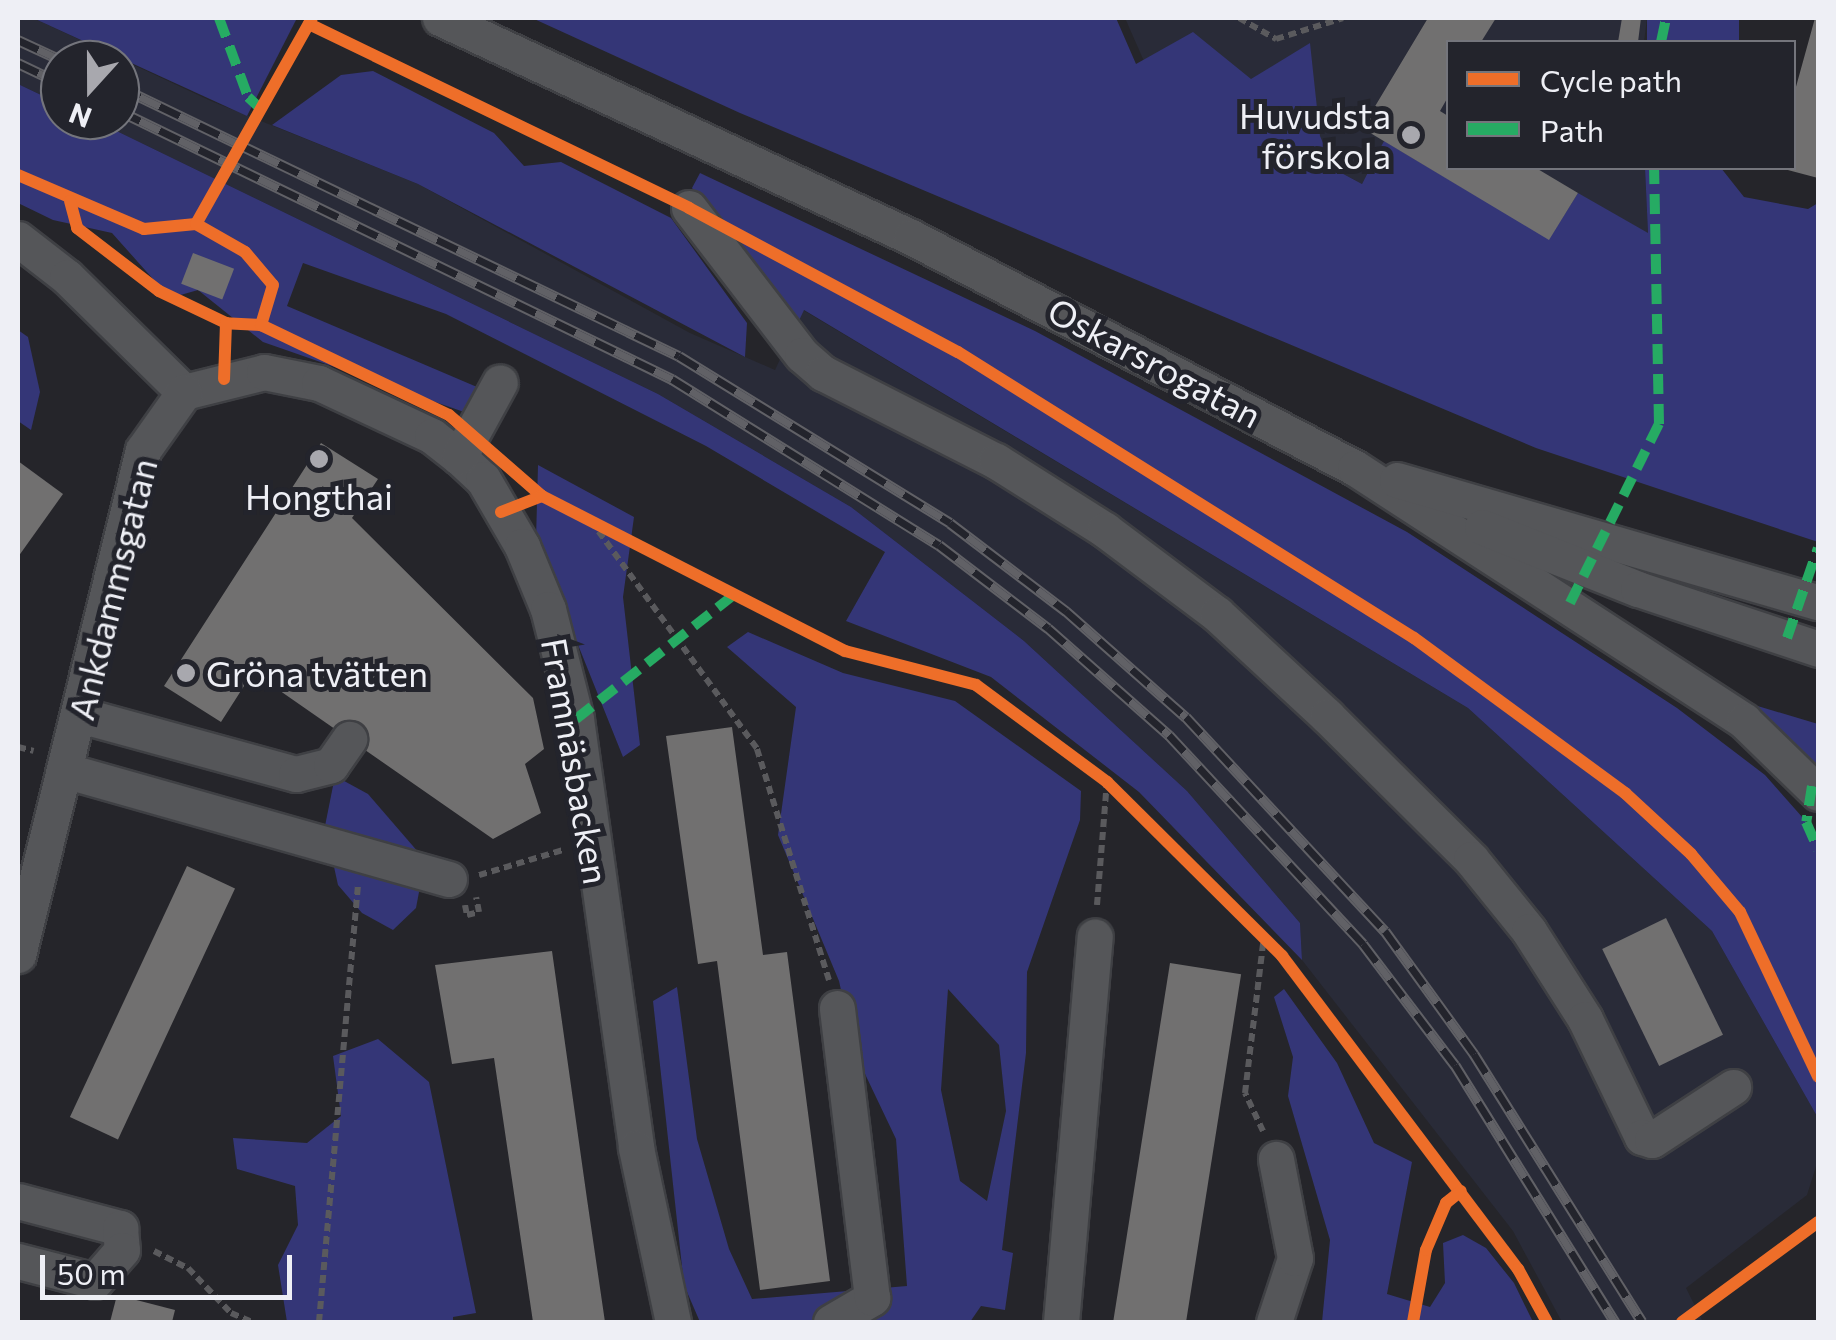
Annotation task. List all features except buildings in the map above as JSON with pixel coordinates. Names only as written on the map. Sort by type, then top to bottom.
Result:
[{"type":"street","name":"Oskarsrogatan","points":[[440,18],[911,236],[1354,468],[1730,711],[1818,793]]},
{"type":"street","points":[[689,208],[791,342],[823,372],[996,460],[1105,530],[1217,614],[1327,716],[1471,859],[1529,932],[1585,1019],[1642,1138],[1652,1140],[1732,1087]]},
{"type":"street","points":[[18,239],[67,277],[184,392]]},
{"type":"street","name":"Framnäsbacken","points":[[184,392],[264,372],[319,383],[432,436],[483,478],[548,609],[576,720],[636,1148],[673,1322]]},
{"type":"street","points":[[459,457],[500,382]]},
{"type":"street","name":"Ankdammsgatan","points":[[18,955],[67,771],[143,450],[184,392]]},
{"type":"street","points":[[1354,468],[1818,602]]},
{"type":"street","points":[[1354,468],[1638,589],[1818,648]]},
{"type":"street","points":[[80,715],[296,774],[331,764],[349,739]]},
{"type":"street","points":[[67,771],[461,878]]},
{"type":"street","points":[[1061,1322],[1095,936]]},
{"type":"street","points":[[830,1322],[872,1298],[837,1008]]},
{"type":"street","points":[[1274,1322],[1295,1258],[1276,1159]]},
{"type":"street","points":[[18,1201],[120,1228],[122,1250],[95,1281],[18,1260]]},
{"type":"path","points":[[1239,18],[1276,39],[1342,18]]},
{"type":"path","points":[[575,513],[623,538]]},
{"type":"path","points":[[591,522],[757,749],[837,1008]]},
{"type":"path","points":[[1092,772],[1120,795]]},
{"type":"path","points":[[1095,936],[1107,782]]},
{"type":"path","points":[[461,878],[593,841]]},
{"type":"path","points":[[319,1322],[361,853]]},
{"type":"path","points":[[1251,924],[1282,956]]},
{"type":"path","points":[[1264,937],[1246,1092],[1276,1159]]},
{"type":"path","points":[[120,1228],[188,1268],[231,1313],[252,1322]]},
{"type":"shaded area","points":[[18,18],[33,18],[80,40],[40,40],[40,94],[18,84]]},
{"type":"shaded area","points":[[33,18],[297,18],[247,116],[140,67],[140,40],[81,40]]},
{"type":"shaded area","points":[[532,18],[1116,18],[1136,64],[1193,32],[1251,79],[1310,43],[1320,136],[1334,169],[1362,184],[1384,141],[1549,239],[1578,193],[1648,233],[1645,170],[1723,170],[1744,197],[1808,209],[1818,203],[1818,542],[1536,448],[740,113]]},
{"type":"shaded area","points":[[1125,18],[1647,18],[1644,40],[1446,40],[1446,170],[1645,170],[1648,233],[1549,240],[1384,142],[1362,184],[1147,68]]},
{"type":"shaded area","points":[[1647,18],[1739,18],[1739,40],[1647,40]]},
{"type":"shaded area","points":[[140,68],[211,101],[418,184],[690,333],[775,370],[803,310],[1468,708],[1712,931],[1818,1118],[1818,1160],[1807,1195],[1686,1288],[1703,1322],[1562,1322],[1513,1231],[1302,960],[1300,923],[1187,791],[1024,641],[851,507],[658,394],[135,140],[140,140]]},
{"type":"shaded area","points":[[373,71],[494,133],[524,166],[561,162],[671,218],[747,323],[745,357],[418,184],[272,125],[341,75]]},
{"type":"shaded area","points":[[18,84],[40,94],[40,140],[135,140],[658,394],[851,507],[1024,641],[1187,791],[1300,923],[1302,960],[1139,792],[991,677],[846,621],[885,552],[706,446],[446,314],[303,263],[287,306],[477,387],[464,412],[263,342],[198,290],[170,298],[112,233],[53,220],[18,203]]},
{"type":"shaded area","points":[[700,173],[1035,331],[1407,532],[1677,708],[1765,775],[1818,835],[1818,1118],[1712,931],[1468,708],[804,310],[795,329],[692,188]]},
{"type":"shaded area","points":[[18,330],[28,337],[40,392],[31,430],[18,421]]},
{"type":"shaded area","points":[[538,465],[634,517],[623,597],[640,745],[623,757],[536,540]]},
{"type":"shaded area","points":[[748,632],[843,673],[955,701],[1081,791],[1080,820],[1027,972],[1026,1053],[1002,1250],[1013,1253],[1005,1310],[981,1306],[970,1322],[700,1322],[684,1285],[653,1001],[677,987],[697,1139],[729,1249],[752,1299],[907,1286],[896,1139],[855,1053],[839,981],[778,835],[796,707],[727,647]],"holes":[[[948,989],[999,1045],[1006,1111],[987,1201],[960,1181],[941,1090]]]},
{"type":"shaded area","points":[[1741,701],[1818,724],[1818,781]]},
{"type":"shaded area","points":[[335,776],[368,794],[425,860],[416,908],[393,930],[362,913],[338,885],[325,826]]},
{"type":"shaded area","points":[[1284,989],[1337,1063],[1374,1143],[1412,1162],[1387,1294],[1430,1307],[1445,1283],[1443,1243],[1463,1235],[1486,1248],[1514,1283],[1533,1322],[1322,1322],[1330,1240],[1288,1096],[1293,1057],[1274,997]]},
{"type":"shaded area","points":[[378,1039],[429,1082],[476,1313],[453,1317],[453,1322],[287,1322],[278,1265],[298,1225],[295,1186],[237,1169],[233,1138],[307,1143],[341,1116],[333,1056]]},
{"type":"railway","points":[[18,40],[40,50]]},
{"type":"railway","points":[[18,63],[40,73]]},
{"type":"railway","points":[[140,97],[679,356],[950,523],[1066,611],[1186,717],[1385,931],[1474,1054],[1642,1322]]},
{"type":"railway","points":[[140,121],[672,379],[939,545],[1048,628],[1169,735],[1363,944],[1455,1065],[1615,1322]]},
{"type":"marked path","points":[[219,18],[248,97],[261,109]]},
{"type":"marked path","points":[[1661,40],[1666,18]]},
{"type":"marked path","points":[[1570,603],[1659,424],[1654,170]]},
{"type":"marked path","points":[[1787,638],[1818,548]]},
{"type":"marked path","points":[[576,719],[735,594]]},
{"type":"marked path","points":[[1812,786],[1806,822],[1818,849]]},
{"type":"cycle path","points":[[18,175],[144,229],[196,224],[312,18]]},
{"type":"cycle path","points":[[309,24],[689,208],[958,352],[1414,638],[1625,793],[1691,854],[1740,912],[1818,1076]]},
{"type":"cycle path","points":[[70,201],[77,228],[159,291],[226,323]]},
{"type":"cycle path","points":[[196,224],[245,252],[273,285],[261,325],[226,323],[224,379]]},
{"type":"cycle path","points":[[261,325],[449,415],[542,496]]},
{"type":"cycle path","points":[[501,512],[542,496],[845,651],[976,685],[1107,782],[1282,956],[1518,1269],[1547,1322]]},
{"type":"cycle path","points":[[1413,1322],[1426,1250],[1446,1203],[1461,1191]]},
{"type":"cycle path","points":[[1682,1322],[1818,1222]]},
{"type":"place","name":"Huvudsta förskola","points":[[1411,135]]},
{"type":"place","name":"Hongthai","points":[[319,459]]},
{"type":"place","name":"Gröna tvätten","points":[[186,673]]}]
